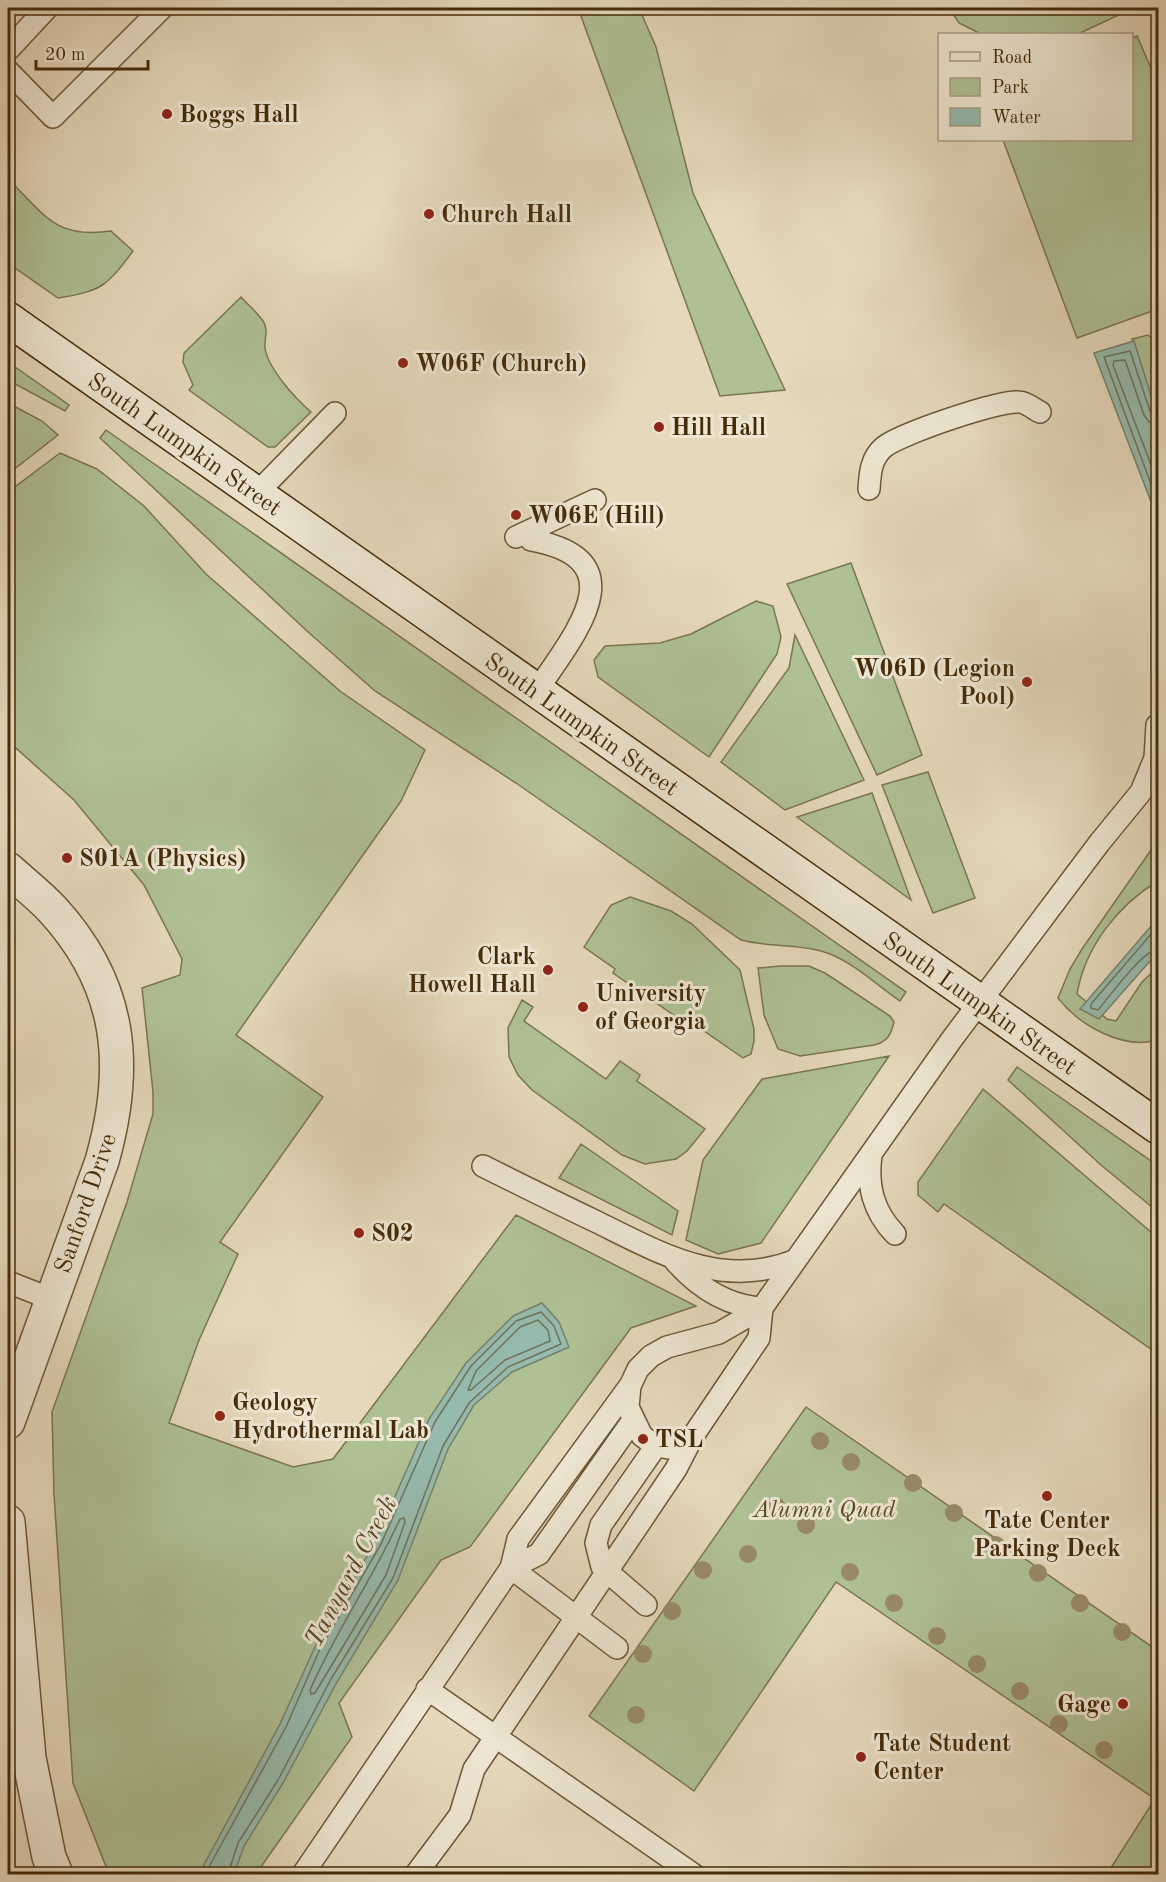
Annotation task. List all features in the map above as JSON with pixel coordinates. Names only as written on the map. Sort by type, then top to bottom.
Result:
[{"type":"main road","name":"South Lumpkin Street","points":[[8,320],[978,1003],[1158,1127]]},
{"type":"main road","name":"Sanford Drive","points":[[8,869],[52,910],[105,988],[116,1035],[117,1074],[113,1123],[102,1161],[8,1422]]},
{"type":"main road","points":[[8,1522],[29,1758],[53,1866]]},
{"type":"lane","points":[[8,50],[47,8]]},
{"type":"lane","points":[[8,71],[53,117],[162,8]]},
{"type":"lane","points":[[869,489],[870,465],[884,447],[946,421],[1000,403],[1022,402],[1040,412]]},
{"type":"lane","points":[[256,494],[335,413]]},
{"type":"lane","points":[[536,692],[585,618],[590,593],[587,571],[580,560],[569,551],[553,544],[523,538],[595,500]]},
{"type":"lane","points":[[303,1875],[511,1568],[518,1539],[630,1386],[638,1369],[659,1352],[685,1340],[719,1334],[762,1308],[978,1003],[1100,843],[1142,792],[1155,758],[1157,725]]},
{"type":"lane","points":[[871,1154],[871,1194],[884,1222],[895,1234]]},
{"type":"lane","points":[[483,1166],[674,1260],[720,1270],[739,1271],[770,1268],[796,1260]]},
{"type":"lane","points":[[674,1260],[711,1292],[735,1304],[762,1308]]},
{"type":"lane","points":[[8,1282],[51,1299]]},
{"type":"lane","points":[[421,1872],[460,1815],[474,1769],[608,1573],[676,1470],[693,1436],[759,1338],[762,1308]]},
{"type":"lane","points":[[630,1386],[628,1407],[642,1436],[656,1446],[668,1448],[693,1436]]},
{"type":"lane","points":[[511,1568],[538,1554],[633,1420]]},
{"type":"lane","points":[[646,1605],[608,1573],[596,1551],[597,1534],[656,1446]]},
{"type":"lane","points":[[511,1568],[617,1648]]},
{"type":"lane","points":[[427,1689],[693,1875]]},
{"type":"green space","points":[[578,8],[639,8],[656,47],[693,193],[785,390],[720,396]]},
{"type":"green space","points":[[949,8],[1116,8],[1119,15],[1080,33],[979,33],[959,23]]},
{"type":"green space","points":[[1137,36],[1158,84],[1158,309],[1077,338],[1003,141],[1133,141],[1133,38]]},
{"type":"green space","points":[[8,179],[52,222],[76,231],[92,233],[111,231],[133,251],[102,285],[85,293],[58,298],[8,263]]},
{"type":"green space","points":[[241,297],[265,324],[265,348],[271,365],[291,392],[311,412],[275,447],[268,447],[189,390],[193,385],[183,362],[184,353]]},
{"type":"green space","points":[[1148,335],[1155,341],[1158,350],[1158,418],[1132,339]]},
{"type":"green space","points":[[8,362],[69,405],[65,411],[8,380]]},
{"type":"green space","points":[[8,403],[42,421],[58,435],[8,474]]},
{"type":"green space","points":[[106,430],[906,992],[900,1001],[852,966],[832,955],[801,947],[741,940],[516,783],[375,691],[307,631],[100,438]]},
{"type":"green space","points":[[60,453],[97,469],[144,506],[206,574],[340,691],[425,750],[401,801],[236,1035],[323,1097],[220,1242],[238,1254],[199,1340],[169,1423],[293,1467],[333,1459],[516,1215],[696,1306],[631,1328],[470,1547],[441,1560],[339,1703],[352,1737],[256,1874],[109,1874],[73,1783],[54,1494],[52,1412],[127,1202],[153,1114],[153,1092],[142,988],[180,975],[182,959],[144,885],[74,800],[8,741],[8,488],[16,486]]},
{"type":"green space","points":[[851,563],[922,755],[877,775],[787,584]]},
{"type":"green space","points":[[756,601],[773,606],[781,637],[777,654],[709,757],[598,677],[594,660],[605,646],[660,643],[691,634]]},
{"type":"green space","points":[[795,635],[864,780],[785,810],[721,762],[789,668]]},
{"type":"green space","points":[[928,772],[975,898],[933,913],[882,785]]},
{"type":"green space","points":[[872,793],[911,900],[797,817]]},
{"type":"green space","points":[[1158,840],[1158,881],[1130,902],[1106,929],[1087,960],[1077,994],[1107,1019],[1116,1021],[1142,982],[1158,967],[1158,1040],[1131,1042],[1090,1026],[1078,1018],[1058,998],[1070,969],[1082,949]]},
{"type":"green space","points":[[630,897],[671,911],[692,924],[740,970],[754,1029],[751,1054],[743,1058],[681,1015],[678,1018],[613,973],[615,969],[584,947],[611,905]]},
{"type":"green space","points":[[809,966],[825,973],[890,1016],[894,1022],[890,1034],[885,1040],[874,1045],[800,1056],[778,1049],[764,1015],[758,968]]},
{"type":"green space","points":[[522,1000],[533,1007],[524,1021],[606,1079],[620,1061],[640,1075],[637,1081],[705,1129],[687,1151],[676,1159],[645,1164],[622,1155],[532,1090],[518,1075],[509,1057],[508,1028]]},
{"type":"green space","points":[[889,1056],[761,1243],[718,1254],[686,1240],[703,1160],[762,1079]]},
{"type":"green space","points":[[1017,1067],[1158,1166],[1158,1212],[1101,1165],[1008,1080]]},
{"type":"green space","points":[[983,1089],[1158,1238],[1158,1354],[944,1204],[938,1212],[918,1195],[918,1182]]},
{"type":"green space","points":[[581,1144],[678,1211],[672,1235],[559,1178]]},
{"type":"green space","name":"Alumni Quad","points":[[806,1407],[1158,1651],[1158,1874],[1107,1874],[1155,1799],[836,1582],[694,1791],[589,1716]]},
{"type":"water","points":[[1134,341],[1158,418],[1158,520],[1094,353]]},
{"type":"water","points":[[1158,918],[1158,952],[1099,1019],[1080,1009]]},
{"type":"water","points":[[542,1303],[559,1322],[569,1347],[512,1372],[474,1405],[448,1449],[398,1580],[337,1682],[283,1783],[244,1846],[234,1874],[199,1874],[280,1724],[315,1647],[375,1542],[429,1419],[466,1363],[513,1316]]},
{"type":"place","name":"Boggs Hall","points":[[167,114]]},
{"type":"place","name":"Church Hall","points":[[429,214]]},
{"type":"place","name":"W06F (Church)","points":[[403,363]]},
{"type":"place","name":"Hill Hall","points":[[659,427]]},
{"type":"place","name":"W06E (Hill)","points":[[516,515]]},
{"type":"place","name":"W06D (Legion Pool)","points":[[1027,682]]},
{"type":"place","name":"S01A (Physics)","points":[[67,858]]},
{"type":"place","name":"Clark Howell Hall","points":[[548,970]]},
{"type":"place","name":"University of Georgia","points":[[583,1007]]},
{"type":"place","name":"S02","points":[[359,1233]]},
{"type":"place","name":"Geology Hydrothermal Lab","points":[[220,1416]]},
{"type":"place","name":"TSL","points":[[643,1439]]},
{"type":"place","name":"Tate Center Parking Deck","points":[[1047,1496]]},
{"type":"place","name":"Gage","points":[[1123,1704]]},
{"type":"place","name":"Tate Student Center","points":[[861,1757]]},
{"type":"water label","name":"Tanyard Creek","points":[[350,1571]]}]
